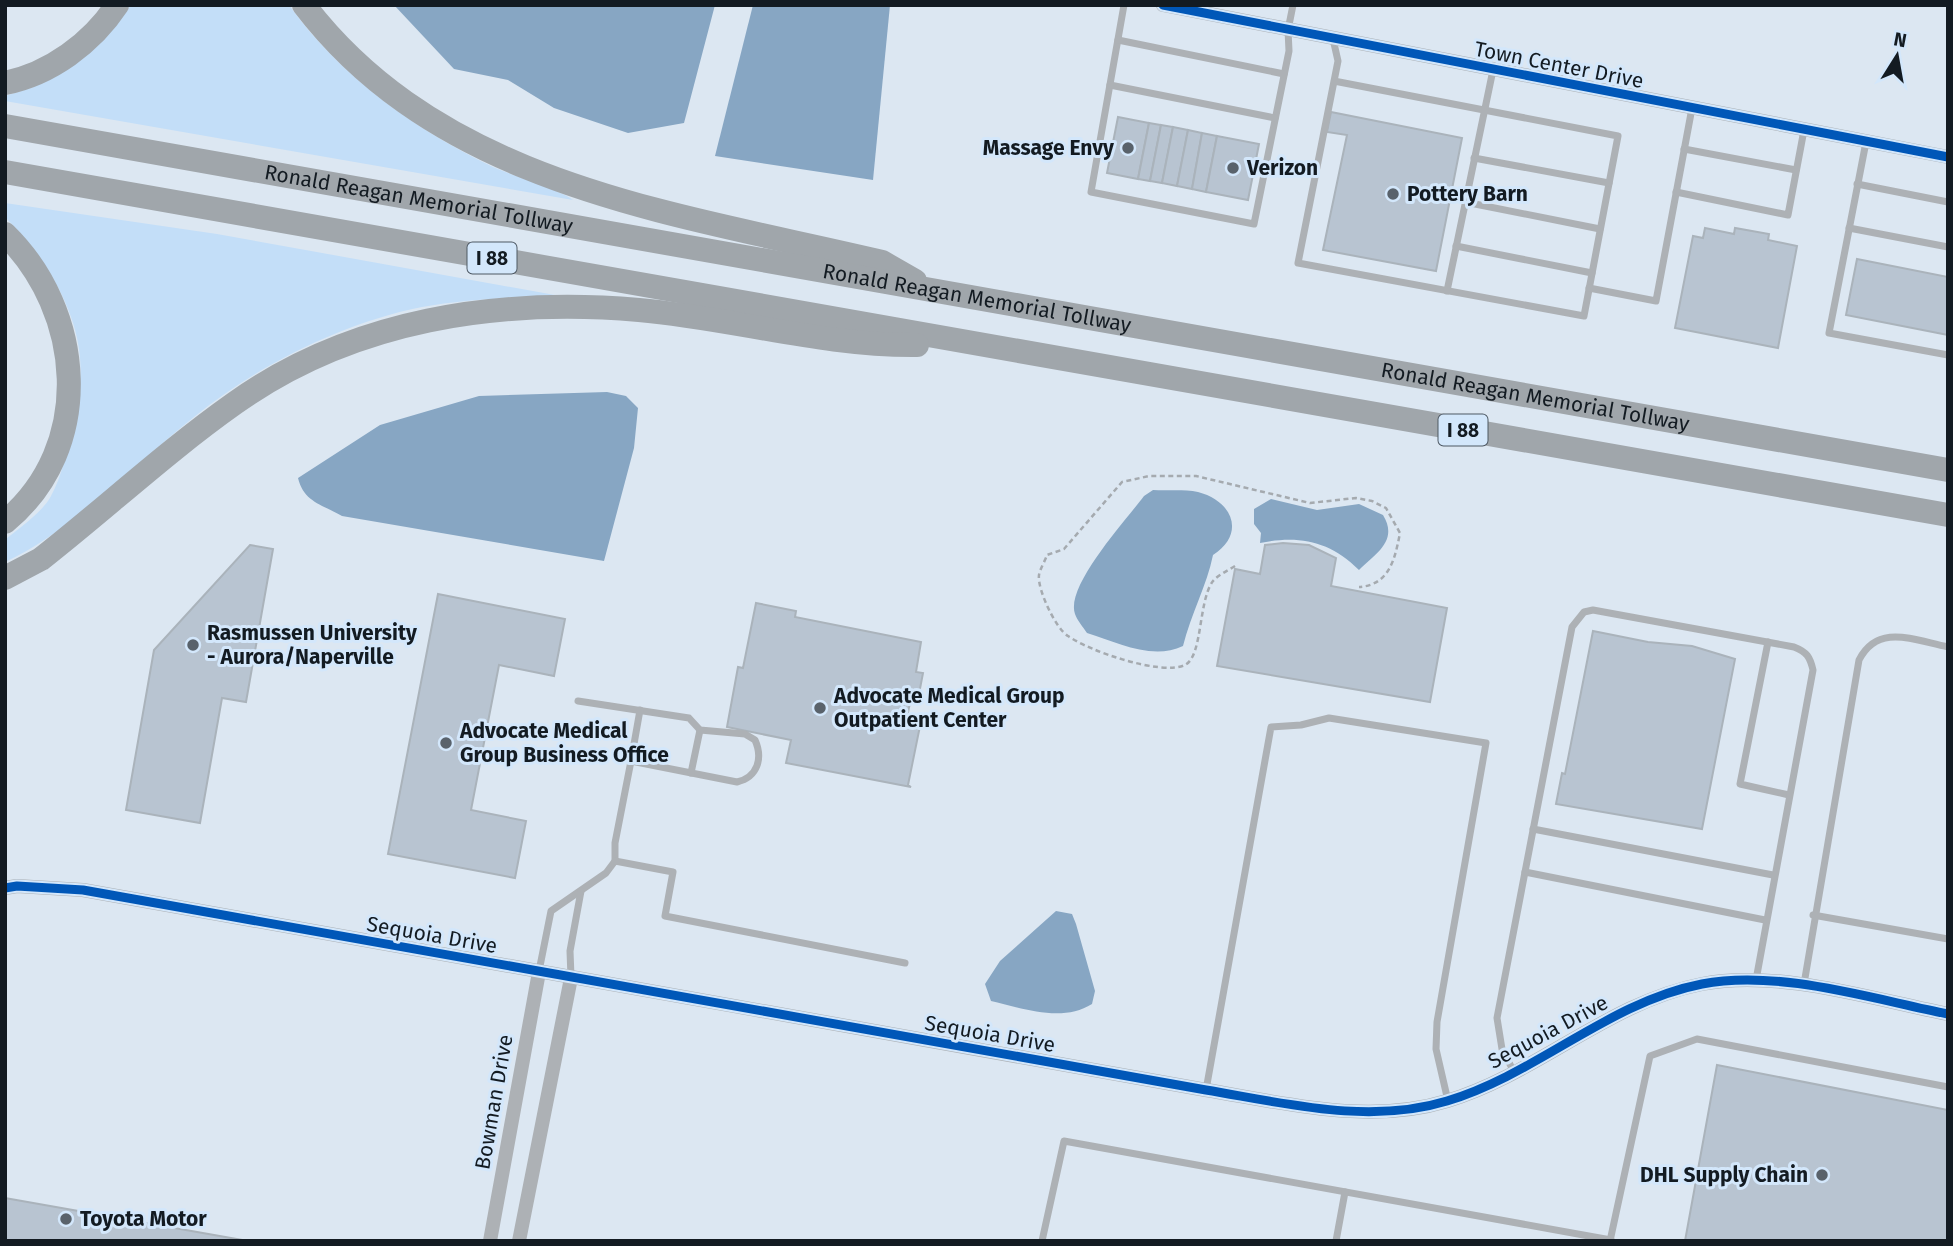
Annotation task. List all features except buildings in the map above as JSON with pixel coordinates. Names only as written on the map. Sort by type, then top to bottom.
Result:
[{"type":"highway","points":[[5,82],[48,67],[74,51],[95,33],[117,5]]},
{"type":"highway","points":[[304,5],[335,40],[383,84],[424,115],[500,158],[597,195],[882,262],[931,290]]},
{"type":"highway","name":"Ronald Reagan Memorial Tollway","points":[[5,126],[1948,470]]},
{"type":"highway","name":"I 88","points":[[5,172],[1948,515]]},
{"type":"highway","points":[[5,234],[33,266],[53,302],[66,340],[69,366],[67,417],[54,457],[29,498],[5,522]]},
{"type":"highway","points":[[5,578],[41,559],[235,402],[298,367],[409,323],[478,311],[561,307],[640,310],[868,345],[978,344]]},
{"type":"street","name":"Town Center Drive","points":[[1163,5],[1948,157]]},
{"type":"street","name":"Sequoia Drive","points":[[5,888],[17,886],[83,890],[1315,1109],[1363,1112],[1410,1109],[1448,1101],[1514,1072],[1644,1001],[1702,984],[1755,980],[1804,986],[1948,1014]]},
{"type":"street","name":"Bowman Drive","points":[[490,1241],[539,972]]},
{"type":"street","points":[[520,1241],[571,978]]},
{"type":"lane","points":[[1124,5],[1091,192],[1254,224],[1289,51],[1288,30],[1293,5]]},
{"type":"lane","points":[[1333,39],[1338,61],[1334,81],[1298,262],[1584,316],[1618,136],[1334,81]]},
{"type":"lane","points":[[1118,40],[1284,74]]},
{"type":"lane","points":[[1447,291],[1493,70]]},
{"type":"lane","points":[[1110,85],[1275,118]]},
{"type":"lane","points":[[1589,288],[1656,301],[1692,108]]},
{"type":"lane","points":[[1676,192],[1788,215],[1804,130]]},
{"type":"lane","points":[[1866,142],[1829,333],[1948,355]]},
{"type":"lane","points":[[1684,149],[1796,170]]},
{"type":"lane","points":[[1475,158],[1609,183]]},
{"type":"lane","points":[[1857,184],[1948,202]]},
{"type":"lane","points":[[1465,202],[1600,229]]},
{"type":"lane","points":[[1849,228],[1948,247]]},
{"type":"lane","points":[[1456,246],[1592,272]]},
{"type":"lane","points":[[1514,1072],[1502,1049],[1497,1018],[1572,627],[1577,617],[1593,610],[1805,651],[1813,670],[1755,980]]},
{"type":"lane","points":[[1804,986],[1859,660],[1872,640],[1885,637],[1948,647]]},
{"type":"lane","points":[[1768,642],[1740,784],[1789,795]]},
{"type":"lane","points":[[578,701],[689,718],[700,730],[745,734],[755,740],[760,751],[758,761],[748,779],[737,782],[631,761]]},
{"type":"lane","points":[[539,972],[551,911],[606,873],[615,861],[615,843],[640,710]]},
{"type":"lane","points":[[1206,1090],[1271,727],[1329,718],[1486,743],[1437,1022],[1436,1049],[1448,1101]]},
{"type":"lane","points":[[691,774],[700,730]]},
{"type":"lane","points":[[1533,828],[1773,875]]},
{"type":"lane","points":[[615,861],[673,873],[665,916],[905,963]]},
{"type":"lane","points":[[1525,872],[1765,920]]},
{"type":"lane","points":[[571,978],[570,951],[581,891]]},
{"type":"lane","points":[[1814,915],[1948,939]]},
{"type":"lane","points":[[1042,1241],[1064,1141],[1611,1240],[1650,1056],[1697,1039],[1948,1087]]},
{"type":"lane","points":[[1336,1241],[1345,1192]]},
{"type":"path","points":[[1235,566],[1215,578],[1205,594],[1195,655],[1185,665],[1165,667],[1109,655],[1066,636],[1047,606],[1039,576],[1047,555],[1064,549],[1122,482],[1173,474],[1196,476],[1310,503],[1356,498],[1372,500],[1386,508],[1400,533],[1395,557],[1389,572],[1379,582],[1359,587]]},
{"type":"shaded area","points":[[130,5],[289,5],[330,54],[406,117],[489,165],[573,200],[5,101],[5,96],[34,87],[120,20]]},
{"type":"shaded area","points":[[394,5],[715,5],[684,123],[628,133],[554,108],[508,80],[454,69]]},
{"type":"shaded area","points":[[753,5],[890,5],[873,180],[715,156]]},
{"type":"shaded area","points":[[5,203],[217,234],[555,295],[472,300],[422,307],[362,324],[302,349],[245,380],[219,398],[80,514],[31,549],[5,562],[5,540],[42,508],[58,480],[79,394],[80,359],[77,336],[60,292],[35,252],[5,217]]},
{"type":"shaded area","points":[[607,392],[626,396],[638,408],[634,448],[604,561],[342,516],[309,497],[298,478],[380,425],[479,396]]},
{"type":"shaded area","points":[[1153,490],[1193,491],[1210,496],[1227,510],[1232,528],[1230,538],[1213,555],[1183,646],[1159,652],[1135,648],[1087,633],[1075,614],[1074,602],[1079,587],[1099,553],[1144,496]]},
{"type":"shaded area","points":[[1271,499],[1317,510],[1359,504],[1383,515],[1387,524],[1387,540],[1359,570],[1337,552],[1313,543],[1288,540],[1260,543],[1261,533],[1254,524],[1254,509]]},
{"type":"shaded area","points":[[1056,911],[1072,914],[1076,924],[1095,991],[1092,1004],[1068,1013],[1055,1013],[991,1001],[985,984],[1000,961]]},
{"type":"cycle path","points":[[1163,5],[1948,157]]},
{"type":"cycle path","points":[[5,888],[17,886],[83,890],[1266,1101],[1326,1109],[1387,1111],[1447,1101],[1512,1074],[1636,1006],[1668,993],[1702,984],[1731,980],[1793,983],[1948,1014]]},
{"type":"place","name":"Massage Envy","points":[[1128,148]]},
{"type":"place","name":"Verizon","points":[[1233,168]]},
{"type":"place","name":"Pottery Barn","points":[[1393,194]]},
{"type":"place","name":"Rasmussen University - Aurora/Naperville","points":[[193,645]]},
{"type":"place","name":"Advocate Medical Group Outpatient Center","points":[[820,708]]},
{"type":"place","name":"Advocate Medical Group Business Office","points":[[446,743]]},
{"type":"place","name":"DHL Supply Chain","points":[[1822,1175]]},
{"type":"place","name":"Toyota Motor","points":[[66,1219]]}]
